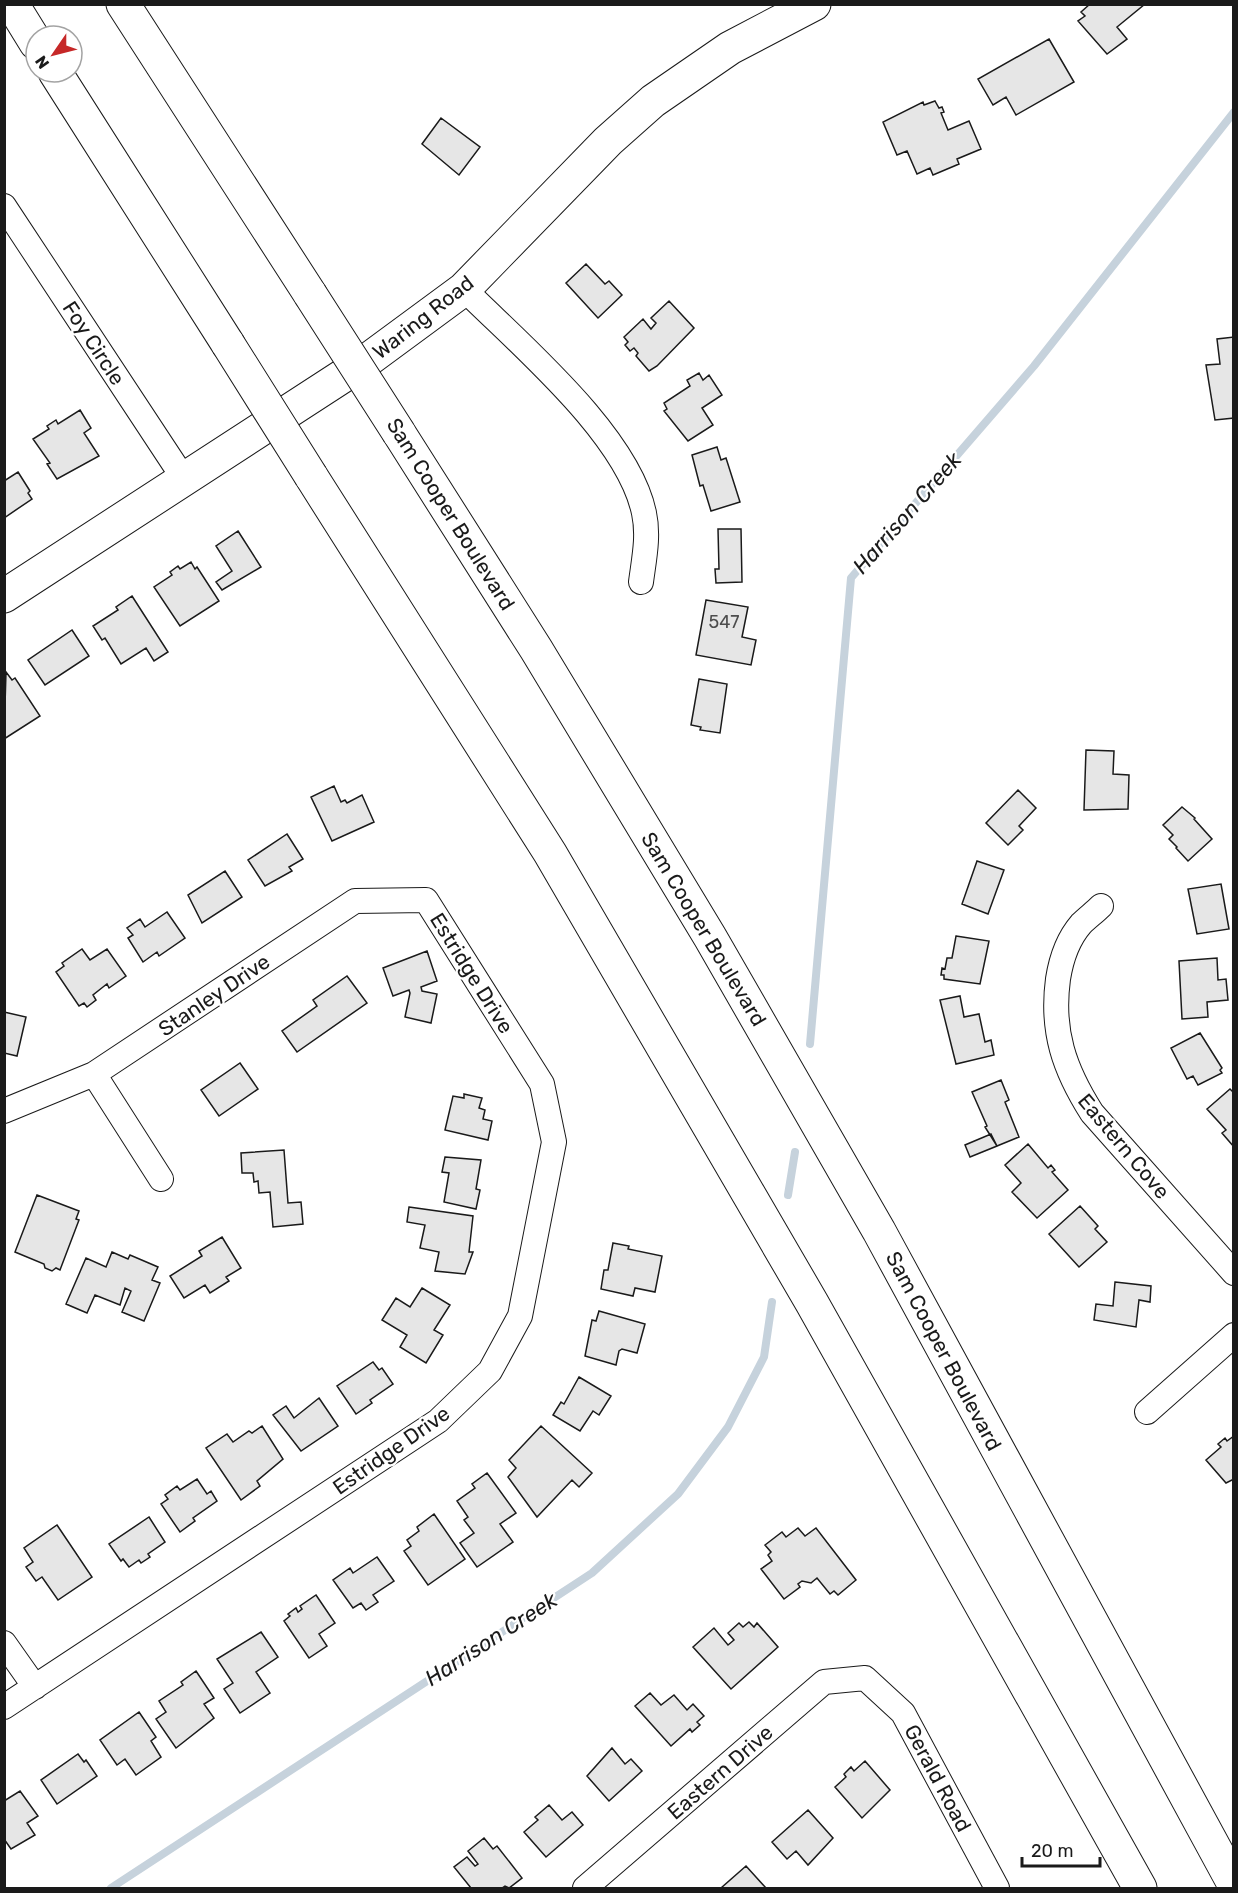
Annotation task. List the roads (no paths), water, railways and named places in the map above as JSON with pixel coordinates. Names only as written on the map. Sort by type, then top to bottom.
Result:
[{"type":"main road","points":[[12,4],[25,24]]},
{"type":"main road","name":"Sam Cooper Boulevard","points":[[123,4],[536,649],[710,937],[879,1231],[1233,1884]]},
{"type":"main road","name":"Waring Road","points":[[4,596],[369,359],[464,289],[608,141],[653,101],[729,48],[814,4]]},
{"type":"main road","points":[[63,84],[550,853],[818,1313],[1140,1888]]},
{"type":"street","name":"Foy Circle","points":[[4,206],[183,479]]},
{"type":"street","points":[[464,289],[556,380],[616,453],[644,512],[647,533],[641,582]]},
{"type":"street","name":"Stanley Drive","points":[[4,1111],[94,1074],[355,901],[426,900]]},
{"type":"street","name":"Estridge Drive","points":[[4,1707],[438,1421],[490,1371],[520,1316],[554,1142],[542,1084],[426,900]]},
{"type":"street","name":"Eastern Cove","points":[[1101,906],[1080,925],[1061,963],[1054,1006],[1057,1031],[1065,1062],[1092,1113],[1233,1273]]},
{"type":"street","points":[[94,1074],[161,1179]]},
{"type":"street","points":[[1147,1412],[1233,1335]]},
{"type":"street","points":[[4,1643],[34,1687]]},
{"type":"street","name":"Eastern Drive","points":[[585,1888],[824,1682],[865,1678]]},
{"type":"street","name":"Gerald Road","points":[[865,1678],[903,1713],[997,1888]]},
{"type":"waterway","name":"Harrison Creek","points":[[810,1044],[851,578],[1034,366],[1234,112]]},
{"type":"waterway","name":"Harrison Creek","points":[[788,1195],[795,1152]]},
{"type":"waterway","name":"Harrison Creek","points":[[111,1888],[592,1573],[678,1494],[728,1427],[764,1357],[772,1302]]}]
